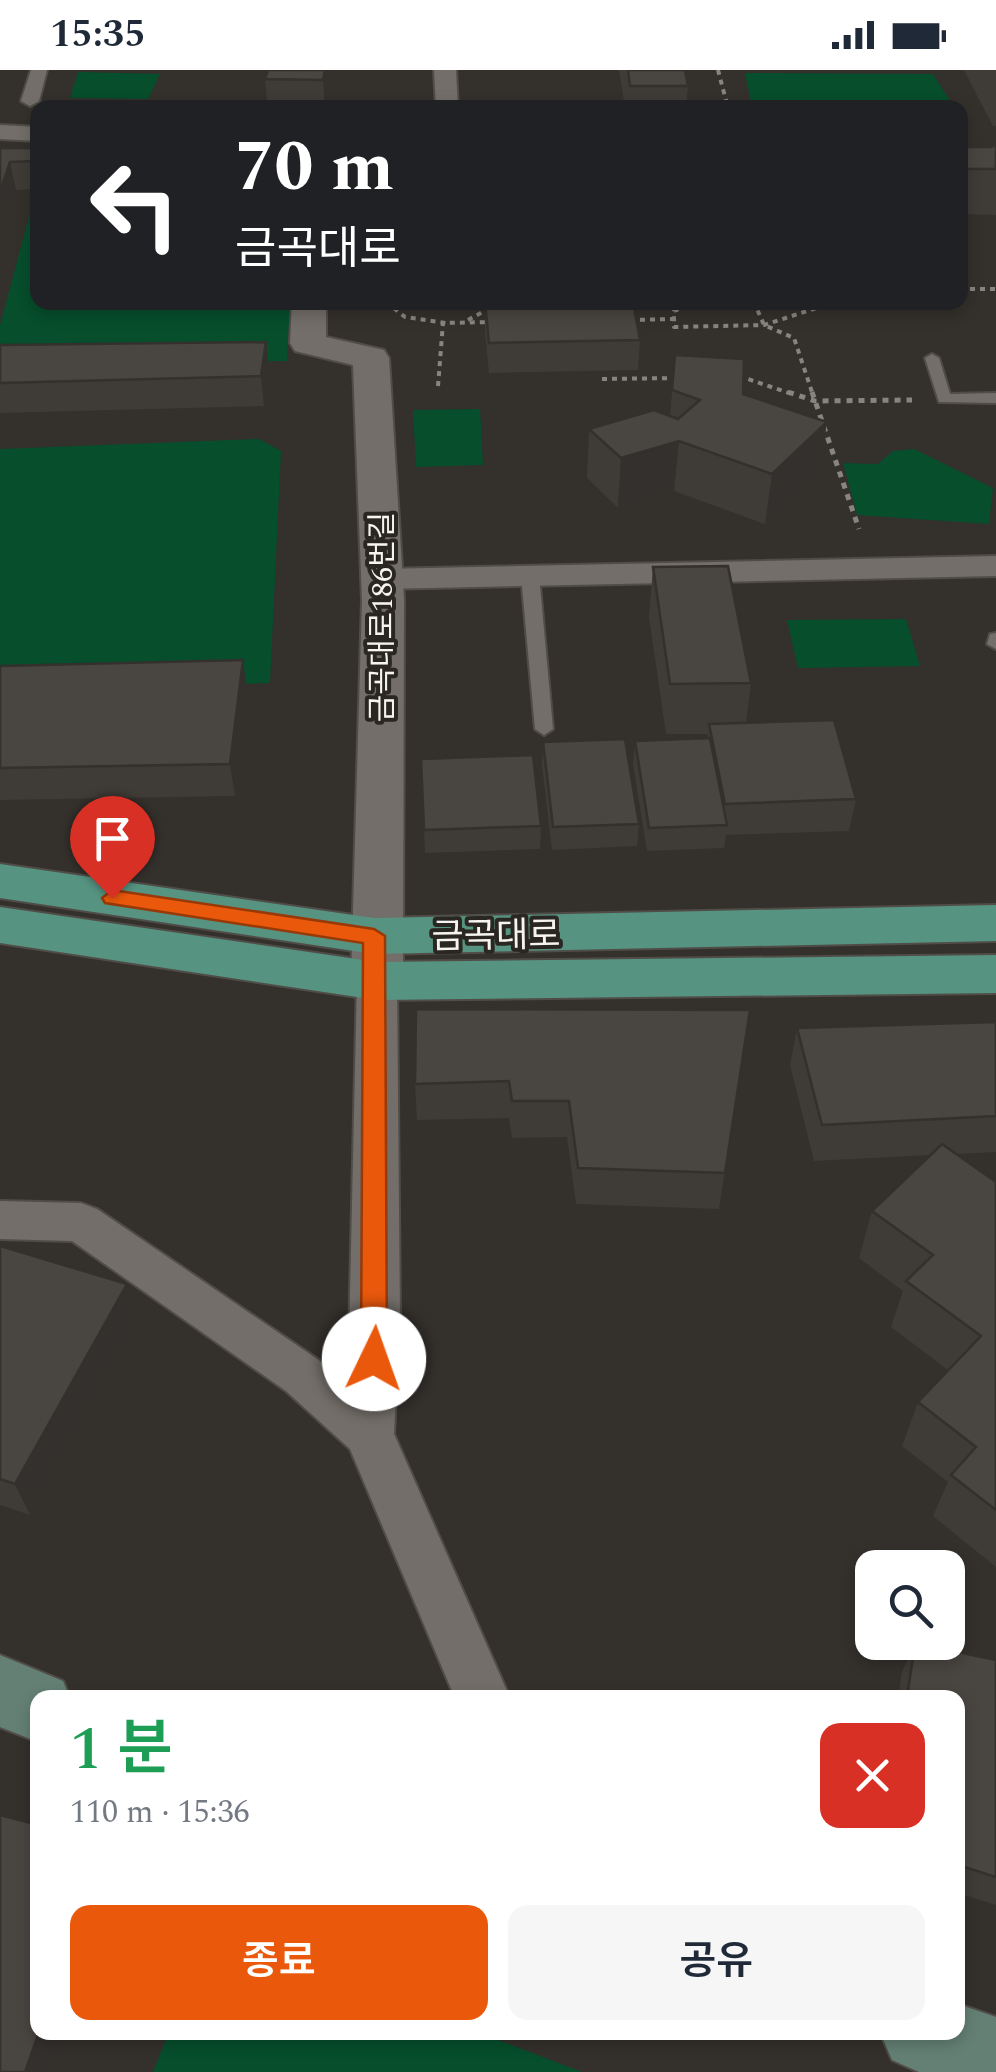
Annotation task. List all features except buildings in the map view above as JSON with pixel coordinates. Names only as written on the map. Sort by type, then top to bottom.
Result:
[{"type":"main road","name":"금곡대로","points":[[0,881],[376,959],[996,923]]},
{"type":"main road","name":"금곡대로","points":[[0,925],[376,959],[996,974]]},
{"type":"main road","points":[[0,1691],[30,1703]]},
{"type":"main road","points":[[943,2040],[996,2058]]},
{"type":"street","points":[[30,100],[39,70]]},
{"type":"street","points":[[444,70],[447,100]]},
{"type":"street","points":[[0,132],[30,134]]},
{"type":"street","name":"금곡대로186번길","points":[[310,310],[308,343],[371,358],[381,460],[382,578],[383,749],[376,959]]},
{"type":"street","points":[[382,578],[996,566]]},
{"type":"street","points":[[369,1434],[376,1321],[376,959]]},
{"type":"street","points":[[0,1220],[81,1222],[303,1376],[369,1434],[480,1690]]},
{"type":"lane","points":[[932,358],[944,399],[996,398]]},
{"type":"lane","points":[[530,575],[544,730]]},
{"type":"path","points":[[718,70],[726,100]]},
{"type":"path","points":[[968,289],[996,290]]},
{"type":"path","points":[[397,310],[406,317],[443,323],[500,322]]},
{"type":"path","points":[[443,323],[481,317],[490,310]]},
{"type":"path","points":[[676,310],[674,327],[764,326],[811,310]]},
{"type":"path","points":[[757,310],[764,326],[794,338],[859,529]]},
{"type":"path","points":[[616,320],[674,319]]},
{"type":"path","points":[[438,386],[443,323]]},
{"type":"path","points":[[739,376],[815,402],[944,399]]},
{"type":"path","points":[[602,380],[700,377]]},
{"type":"green space","points":[[78,72],[160,74],[148,99],[70,98]]},
{"type":"green space","points":[[745,73],[933,74],[950,100],[751,100]]},
{"type":"green space","points":[[30,213],[30,310],[290,310],[287,361],[0,366],[0,325]]},
{"type":"green space","points":[[480,409],[483,465],[416,467],[413,410]]},
{"type":"green space","points":[[259,439],[281,451],[270,683],[0,692],[0,449]]},
{"type":"green space","points":[[914,449],[993,488],[989,524],[857,515],[843,463],[878,464],[893,451]]},
{"type":"green space","points":[[906,619],[920,666],[798,668],[787,620]]},
{"type":"green space","points":[[166,2040],[498,2040],[582,2072],[153,2072]]},
{"type":"route","points":[[112,898],[374,936],[374,1359]]}]
